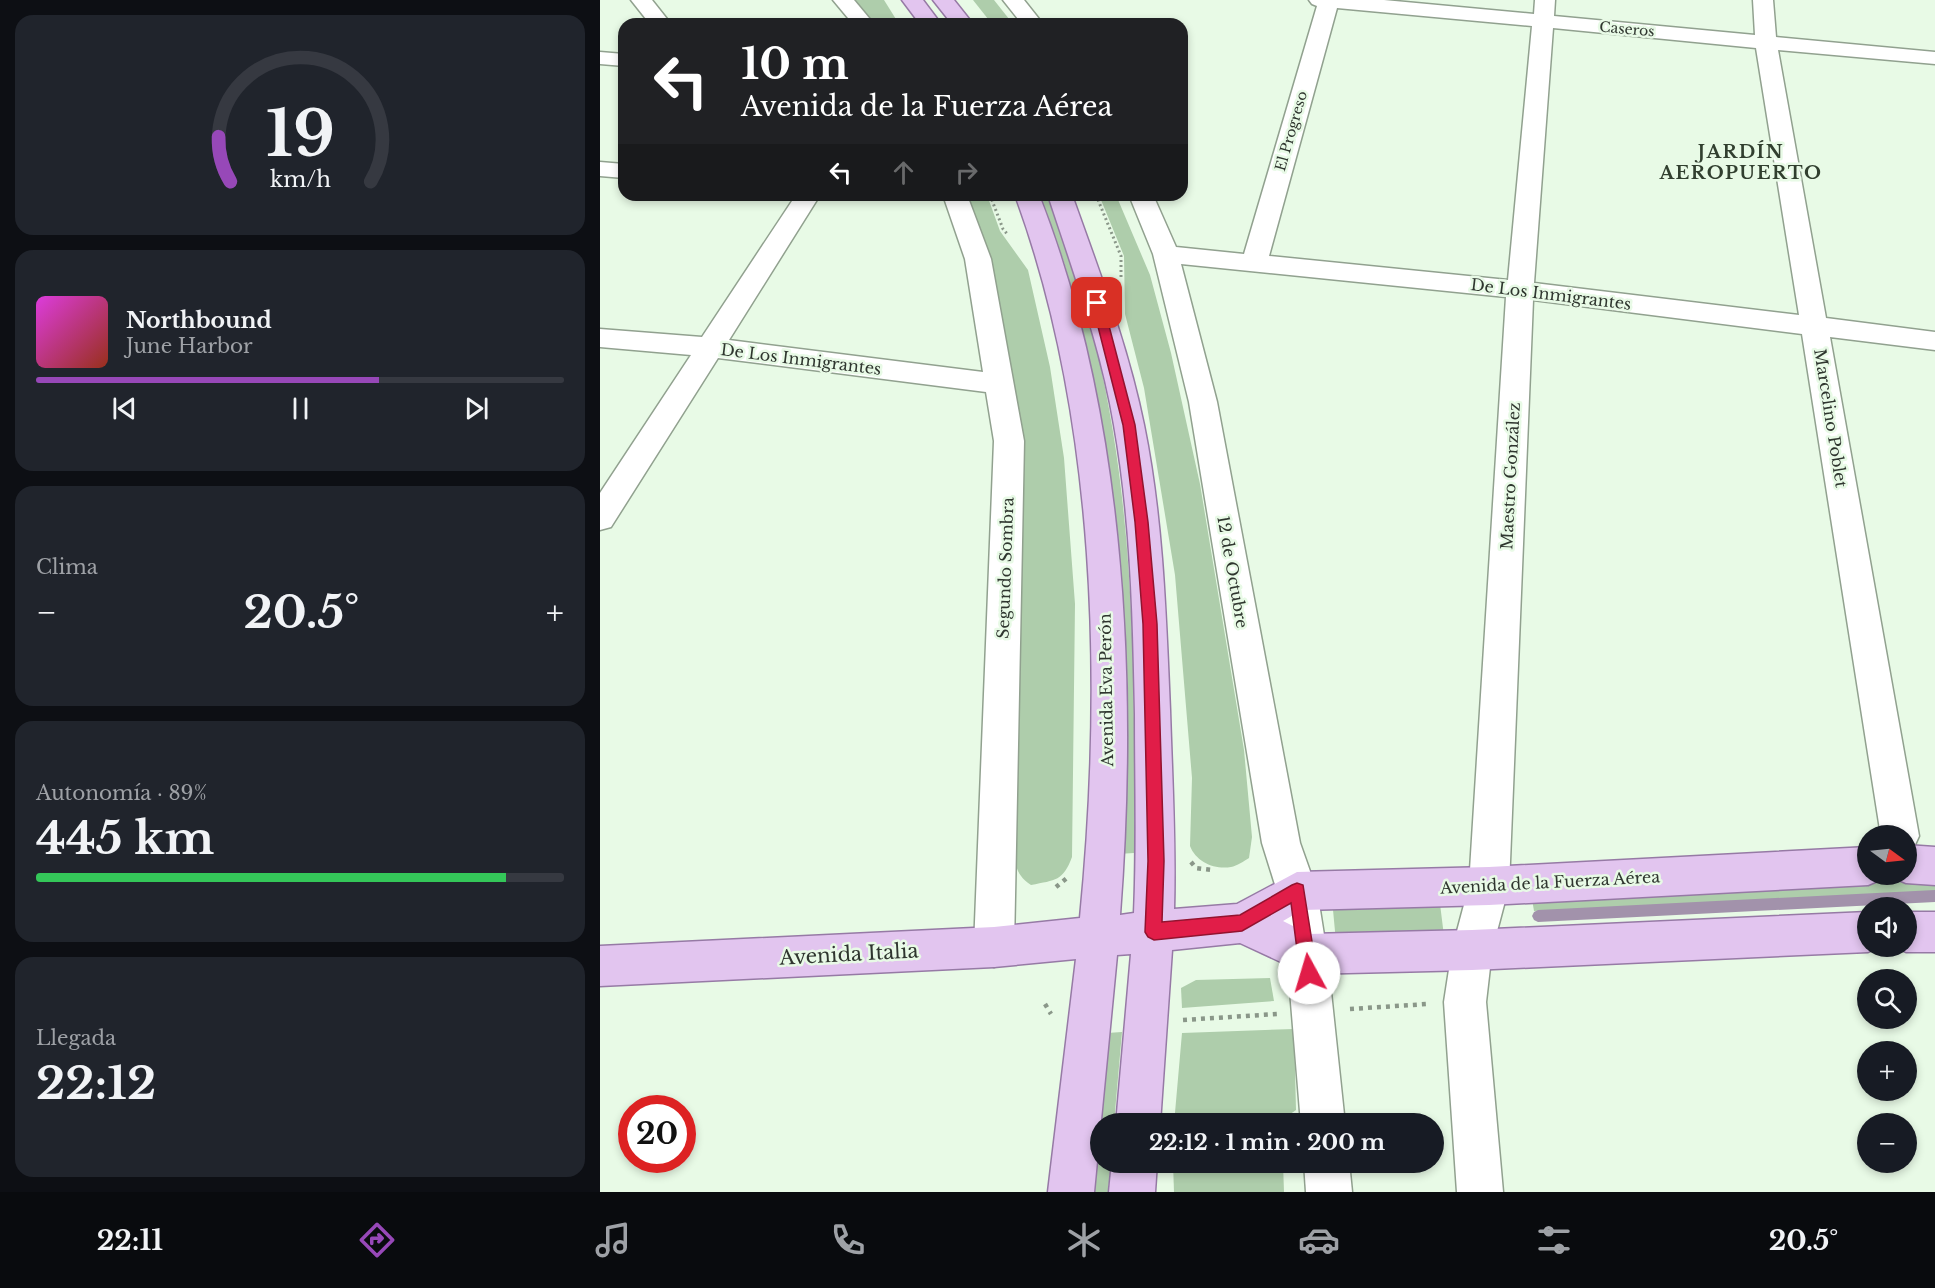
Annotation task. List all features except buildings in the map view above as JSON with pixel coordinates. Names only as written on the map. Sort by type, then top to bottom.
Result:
[{"type":"main road","points":[[912,0],[926,18]]},
{"type":"main road","points":[[943,0],[958,18]]},
{"type":"main road","name":"Avenida Eva Perón","points":[[1029,201],[1052,269],[1068,331],[1083,405],[1098,508],[1105,622],[1108,765],[1104,866],[1071,1192]]},
{"type":"main road","points":[[1062,201],[1107,335],[1129,425],[1142,522],[1150,624],[1156,861],[1154,932],[1139,1113]]},
{"type":"main road","points":[[1917,865],[1935,866]]},
{"type":"main road","name":"Avenida de la Fuerza Aérea","points":[[1097,937],[1242,923],[1297,891],[1490,886],[1857,867]]},
{"type":"main road","points":[[1242,923],[1307,954],[1472,950],[1857,932]]},
{"type":"main road","points":[[1917,932],[1935,932]]},
{"type":"main road","name":"Avenida Italia","points":[[600,966],[994,947],[1097,937]]},
{"type":"main road","points":[[1132,1192],[1134,1173]]},
{"type":"street","points":[[641,0],[656,18]]},
{"type":"street","points":[[843,0],[859,18]]},
{"type":"street","points":[[1013,0],[1028,18]]},
{"type":"street","name":"Caseros","points":[[1324,0],[1544,10],[1766,42],[1935,58]]},
{"type":"street","name":"El Progreso","points":[[1254,262],[1324,0]]},
{"type":"street","name":"Marcelino Poblet","points":[[1763,0],[1766,42],[1816,326],[1898,825]]},
{"type":"street","name":"Maestro González","points":[[1480,1192],[1465,1002],[1472,950],[1490,886],[1520,290],[1544,10]]},
{"type":"street","points":[[600,58],[618,60]]},
{"type":"street","points":[[600,169],[618,170]]},
{"type":"street","points":[[600,518],[804,201]]},
{"type":"street","name":"Segundo Sombra","points":[[957,201],[978,259],[1009,441],[994,947]]},
{"type":"street","name":"12 de Octubre","points":[[1144,201],[1166,254],[1203,402],[1281,843],[1297,891],[1307,954],[1322,1113]]},
{"type":"street","name":"De Los Inmigrantes","points":[[1166,254],[1520,290],[1935,341]]},
{"type":"street","name":"De Los Inmigrantes","points":[[600,338],[710,347],[1001,384]]},
{"type":"street","points":[[1327,1173],[1329,1192]]},
{"type":"path","points":[[992,201],[1003,229],[1010,237]]},
{"type":"path","points":[[1056,887],[1070,876]]},
{"type":"green space","points":[[852,0],[884,0],[895,18],[867,18]]},
{"type":"green space","points":[[973,0],[994,0],[1008,18],[987,18]]},
{"type":"green space","points":[[965,201],[989,201],[1000,231],[1028,270],[1050,367],[1064,458],[1075,604],[1072,857],[1065,871],[1058,878],[1031,885],[1020,875],[1013,852],[1019,611]]},
{"type":"green space","points":[[1042,201],[1050,201],[1087,311],[1110,413],[1119,475],[1126,538],[1133,663],[1134,853],[1118,854],[1111,487],[1083,331],[1064,262]]},
{"type":"green space","points":[[1101,201],[1119,201],[1150,275],[1171,353],[1200,484],[1244,750],[1252,837],[1249,858],[1231,867],[1207,864],[1193,852],[1190,846],[1192,778],[1175,575],[1144,388],[1125,314],[1124,256]]},
{"type":"green space","points":[[1917,881],[1935,882],[1935,893],[1534,911],[1532,899],[1857,882],[1857,885],[1917,885]]},
{"type":"green space","points":[[1440,904],[1444,936],[1336,942],[1333,910]]},
{"type":"green space","points":[[1270,978],[1274,1001],[1182,1008],[1181,988],[1196,980]]},
{"type":"green space","points":[[1294,1029],[1296,1110],[1292,1113],[1175,1113],[1182,1033]]},
{"type":"green space","points":[[1122,1032],[1115,1113],[1099,1113],[1107,1033]]},
{"type":"green space","points":[[1093,1173],[1110,1173],[1108,1192],[1091,1192]]},
{"type":"green space","points":[[1173,1173],[1283,1173],[1284,1192],[1174,1192]]},
{"type":"waterway","points":[[1538,916],[1935,896]]},
{"type":"district","name":"JARDÍN AEROPUERTO","points":[[1741,162]]},
{"type":"route","points":[[1097,303],[1129,425],[1142,522],[1150,624],[1156,861],[1154,932],[1242,923],[1297,891],[1309,973]]}]
